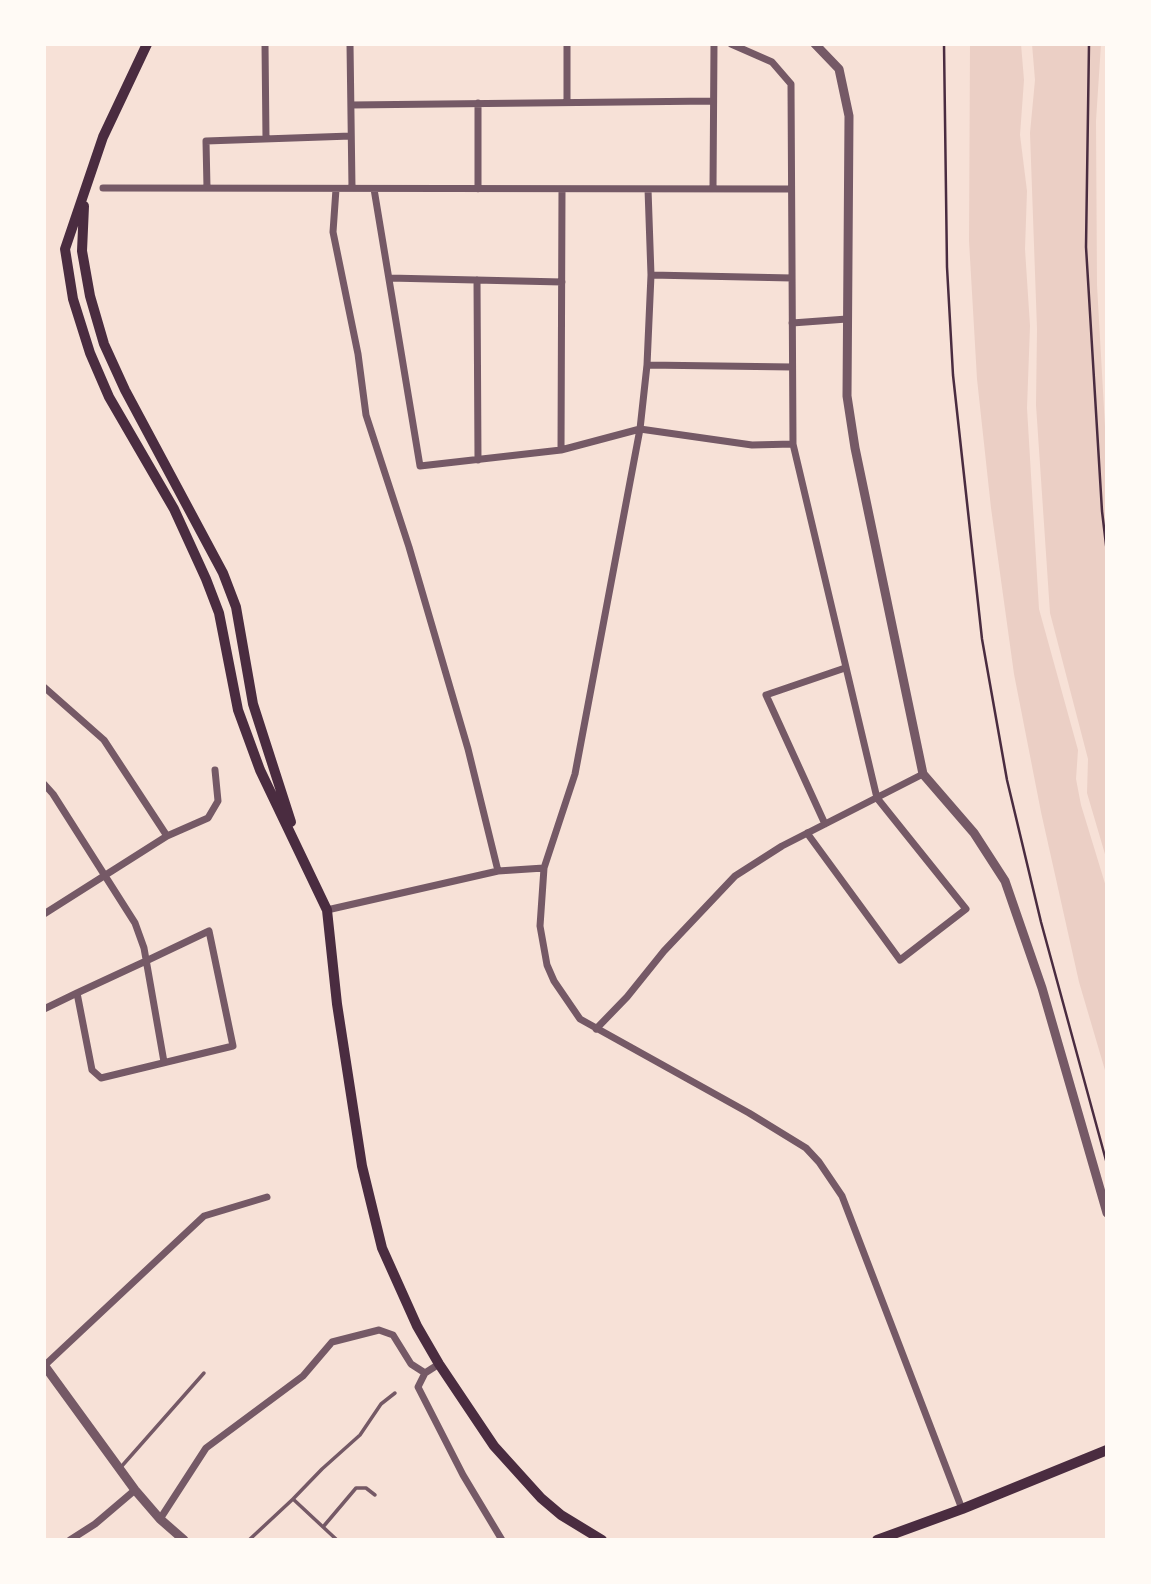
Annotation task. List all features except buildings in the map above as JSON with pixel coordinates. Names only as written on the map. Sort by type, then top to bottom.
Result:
[{"type":"main road","points":[[147,44],[103,137],[65,249],[73,299],[90,353],[109,397],[174,509],[206,579],[219,612],[238,710],[260,770],[327,910],[339,1017],[362,1166],[382,1248],[417,1326],[494,1446],[520,1477],[562,1515],[602,1540]]},
{"type":"main road","points":[[84,196],[82,251],[90,296],[104,344],[125,390],[223,573],[232,596],[244,644],[253,704],[274,764],[297,846]]},
{"type":"main road","points":[[884,1539],[1107,1450]]},
{"type":"street","points":[[265,44],[266,139]]},
{"type":"street","points":[[350,44],[352,188]]},
{"type":"street","points":[[567,44],[568,102]]},
{"type":"street","points":[[713,188],[714,44]]},
{"type":"street","points":[[731,44],[772,61],[791,83],[793,444],[877,798],[966,909],[900,960],[807,834]]},
{"type":"street","points":[[815,44],[839,69],[849,117],[848,396],[855,448],[923,774],[974,832],[1005,881],[1042,988],[1107,1213]]},
{"type":"street","points":[[351,105],[713,102]]},
{"type":"street","points":[[478,103],[478,189]]},
{"type":"street","points":[[207,188],[206,141],[351,136]]},
{"type":"street","points":[[103,188],[791,189]]},
{"type":"street","points":[[336,189],[333,232],[358,354],[366,415],[409,547],[468,749],[498,871]]},
{"type":"street","points":[[374,189],[420,466],[561,450],[640,429],[752,445],[793,444]]},
{"type":"street","points":[[561,450],[562,189]]},
{"type":"street","points":[[648,189],[651,275],[648,365],[640,429],[575,774],[544,868],[540,926],[547,965],[554,981],[580,1018],[738,1107],[806,1148],[819,1162],[842,1196],[962,1509]]},
{"type":"street","points":[[651,275],[792,278]]},
{"type":"street","points":[[389,278],[562,282]]},
{"type":"street","points":[[477,280],[478,460]]},
{"type":"street","points":[[792,323],[847,319]]},
{"type":"street","points":[[648,365],[792,367]]},
{"type":"street","points":[[825,824],[766,695],[845,668]]},
{"type":"street","points":[[44,687],[104,740],[167,836]]},
{"type":"street","points":[[44,915],[167,836],[208,818],[218,801],[215,770]]},
{"type":"street","points":[[596,1029],[627,997],[664,951],[735,876],[782,846],[923,774]]},
{"type":"street","points":[[44,784],[54,794],[135,923],[146,961],[164,1062]]},
{"type":"street","points":[[327,910],[498,871],[544,868]]},
{"type":"street","points":[[44,1009],[77,993],[209,931],[233,1046],[100,1078],[92,1070],[77,993]]},
{"type":"street","points":[[184,1540],[160,1519],[135,1490],[44,1365],[204,1216],[267,1197]]},
{"type":"street","points":[[160,1519],[206,1448],[303,1376],[332,1342],[379,1330],[393,1335],[411,1364],[425,1373]]},
{"type":"street","points":[[439,1364],[425,1373],[418,1387],[463,1475],[502,1540]]},
{"type":"street","points":[[70,1540],[95,1524],[135,1490]]},
{"type":"lane","points":[[119,1469],[204,1373]]},
{"type":"lane","points":[[249,1540],[360,1435],[381,1404],[395,1393]]},
{"type":"lane","points":[[323,1527],[356,1488],[366,1488],[375,1494]]},
{"type":"lane","points":[[293,1499],[336,1540]]},
{"type":"path","points":[[944,44],[947,254],[952,362],[982,639],[1007,780],[1041,922],[1107,1164]]},
{"type":"path","points":[[1089,44],[1086,247],[1102,511],[1107,553]]},
{"type":"shaded area","points":[[970,44],[1021,44],[1024,80],[1020,135],[1027,191],[1025,249],[1030,326],[1027,408],[1039,609],[1078,750],[1076,779],[1081,805],[1107,890],[1107,1077],[1079,982],[1041,812],[1014,674],[991,508],[977,379],[969,241]]},
{"type":"shaded area","points":[[1032,44],[1101,44],[1096,121],[1097,285],[1107,462],[1107,861],[1087,793],[1088,759],[1050,613],[1036,405],[1037,329],[1030,133],[1035,80]]}]
